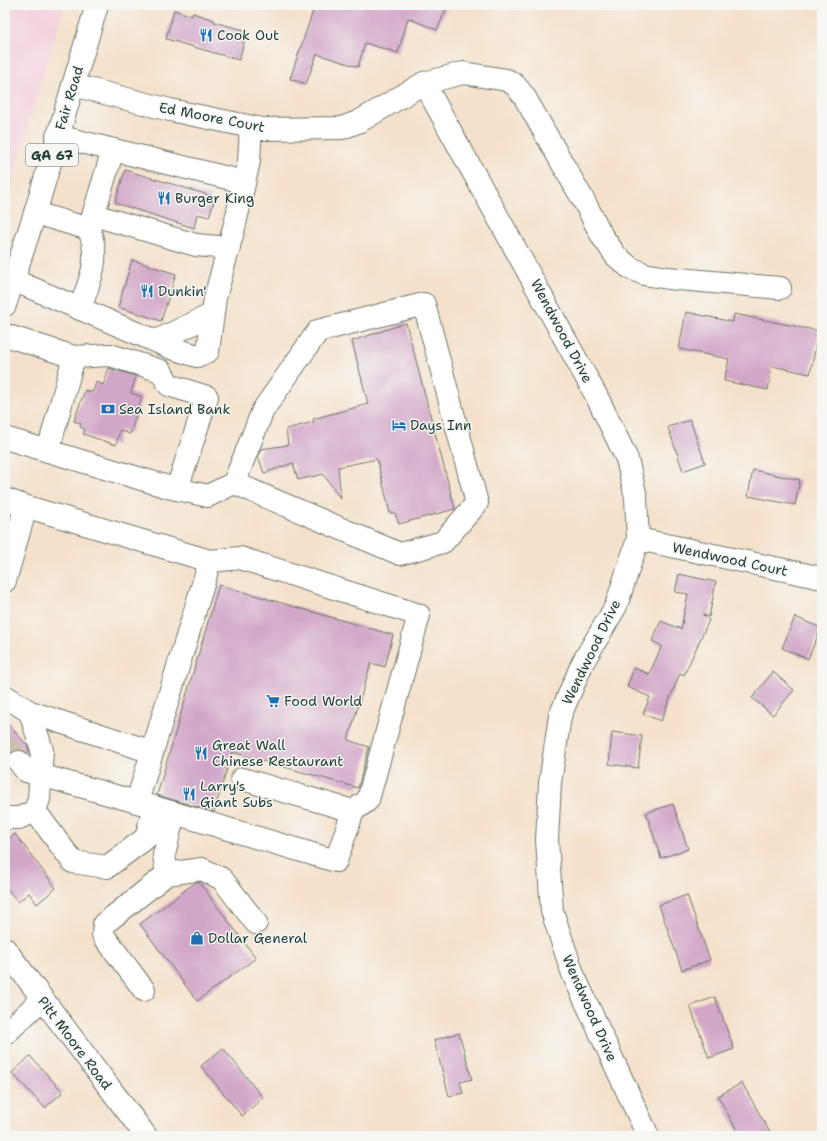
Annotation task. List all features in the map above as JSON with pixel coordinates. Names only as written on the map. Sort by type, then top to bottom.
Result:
[{"type":"street","name":"Fair Road","points":[[5,305],[35,213],[97,5]]},
{"type":"street","name":"Ed Moore Court","points":[[73,85],[170,110],[262,129],[342,128],[360,121],[424,83],[463,73],[507,80],[515,85],[524,96],[602,236],[616,256],[629,267],[644,274],[668,278],[780,288]]},
{"type":"street","name":"Wendwood Drive","points":[[424,83],[490,204],[522,258],[597,397],[627,459],[636,497],[638,539],[616,606],[583,662],[560,716],[550,783],[547,840],[552,911],[570,967],[648,1136]]},
{"type":"street","points":[[13,280],[156,341],[197,356],[208,351],[215,298],[229,248],[249,161],[251,127]]},
{"type":"street","points":[[58,136],[244,182]]},
{"type":"street","points":[[80,309],[96,262],[92,238],[92,222],[113,150]]},
{"type":"street","points":[[35,213],[92,222],[196,244],[229,248]]},
{"type":"street","points":[[5,438],[176,489],[208,496],[234,483],[263,410],[318,331],[424,304],[477,503],[443,542],[400,554],[234,483]]},
{"type":"street","points":[[156,341],[213,314]]},
{"type":"street","points":[[5,335],[74,357],[110,355],[161,371],[169,385],[207,396],[176,489]]},
{"type":"street","points":[[48,451],[74,357]]},
{"type":"street","points":[[15,503],[210,561],[240,558],[419,615],[368,800],[353,811],[336,861],[146,804],[26,771],[19,762]]},
{"type":"street","points":[[5,581],[22,521],[15,503]]},
{"type":"street","name":"Wendwood Court","points":[[638,539],[822,578]]},
{"type":"street","points":[[35,811],[73,862],[107,866],[146,838],[146,804],[152,752],[210,561]]},
{"type":"street","points":[[5,696],[30,712],[152,752]]},
{"type":"street","points":[[5,818],[19,818],[35,811],[39,799],[42,750],[30,712]]},
{"type":"street","points":[[242,779],[353,811]]},
{"type":"street","points":[[167,874],[164,855],[174,813]]},
{"type":"street","points":[[144,990],[103,935],[104,924],[167,874],[202,870],[222,879],[256,923]]},
{"type":"street","name":"Pitt Moore Road","points":[[5,950],[146,1136]]},
{"type":"street","points":[[5,1034],[42,999]]},
{"type":"shaded area","points":[[5,5],[64,5],[5,206]]},
{"type":"building","points":[[315,5],[448,5],[437,30],[408,18],[398,53],[365,43],[358,67],[317,54],[306,84],[290,79]]},
{"type":"building","name":"Cook Out","points":[[174,10],[192,16],[193,13],[214,20],[214,22],[247,31],[239,60],[166,39]]},
{"type":"building","name":"Burger King","points":[[125,170],[212,196],[210,200],[214,201],[209,217],[197,214],[194,228],[115,203]]},
{"type":"building","points":[[132,260],[176,274],[161,321],[118,307]]},
{"type":"building","points":[[686,312],[733,322],[734,314],[819,331],[810,374],[772,366],[768,390],[724,381],[729,359],[679,349]]},
{"type":"building","name":"Days Inn","points":[[406,323],[455,509],[399,524],[395,513],[390,513],[377,459],[338,467],[341,499],[323,474],[298,480],[293,463],[264,473],[258,456],[261,449],[288,445],[286,429],[314,422],[313,419],[368,404],[352,341]]},
{"type":"building","name":"Sea Island Bank","points":[[109,368],[136,376],[131,393],[142,397],[130,434],[120,430],[116,445],[83,434],[85,429],[80,427],[81,423],[74,421],[85,390],[93,392],[96,382],[103,385]]},
{"type":"building","points":[[690,420],[705,463],[683,471],[668,427]]},
{"type":"building","points":[[753,470],[800,480],[795,505],[748,496]]},
{"type":"building","points":[[679,574],[716,582],[709,617],[702,614],[709,620],[684,675],[680,673],[661,721],[643,714],[650,697],[627,687],[634,668],[649,674],[662,646],[652,641],[661,621],[681,629],[688,594],[675,592]]},
{"type":"building","name":"Food World","points":[[219,585],[393,635],[385,667],[371,663],[348,740],[369,747],[358,788],[232,752],[214,812],[157,795]]},
{"type":"building","points":[[795,617],[821,628],[808,659],[782,648]]},
{"type":"building","points":[[773,672],[794,690],[773,715],[752,698]]},
{"type":"building","points":[[5,721],[27,745],[29,752],[28,754],[23,750],[18,750],[12,752],[8,757],[7,763],[5,761]]},
{"type":"building","points":[[612,732],[642,736],[638,768],[609,764]]},
{"type":"building","points":[[673,804],[688,849],[661,858],[646,813]]},
{"type":"building","points":[[15,834],[56,888],[37,904],[29,893],[18,902],[5,886],[5,842]]},
{"type":"building","points":[[196,882],[199,882],[256,958],[197,1001],[140,924]]},
{"type":"building","points":[[687,895],[710,960],[682,970],[659,905]]},
{"type":"building","points":[[715,997],[734,1049],[709,1058],[690,1006]]},
{"type":"building","points":[[459,1033],[472,1079],[460,1082],[463,1093],[449,1096],[434,1040]]},
{"type":"building","points":[[223,1048],[263,1098],[242,1116],[201,1066]]},
{"type":"building","points":[[30,1056],[63,1092],[45,1108],[12,1073]]},
{"type":"building","points":[[742,1083],[772,1136],[740,1136],[718,1096]]},
{"type":"tunnel","points":[[5,743],[19,762]]},
{"type":"place","name":"Cook Out","points":[[206,35]]},
{"type":"place","name":"Burger King","points":[[164,198]]},
{"type":"place","name":"Dunkin'","points":[[147,291]]},
{"type":"place","name":"Sea Island Bank","points":[[108,409]]},
{"type":"place","name":"Days Inn","points":[[399,425]]},
{"type":"place","name":"Food World","points":[[273,701]]},
{"type":"place","name":"Great Wall Chinese Restaurant","points":[[201,753]]},
{"type":"place","name":"Larry's Giant Subs","points":[[189,794]]},
{"type":"place","name":"Dollar General","points":[[197,938]]}]
